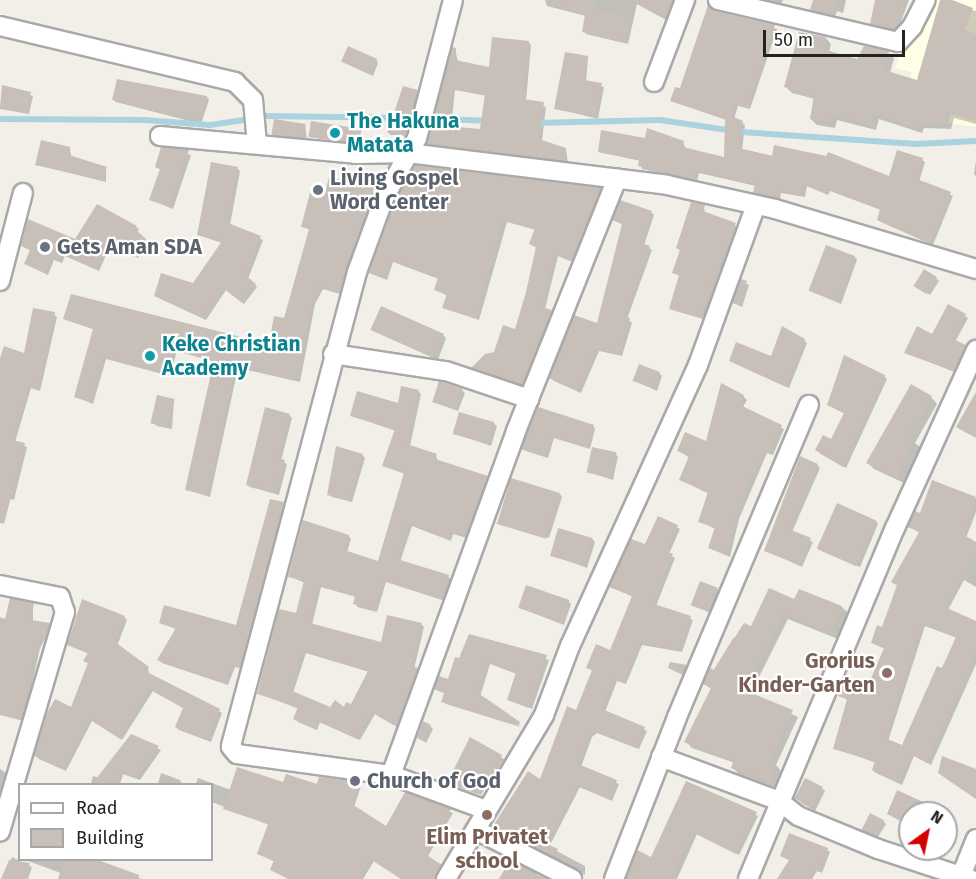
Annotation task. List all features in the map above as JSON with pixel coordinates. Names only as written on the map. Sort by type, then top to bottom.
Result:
[{"type":"street","points":[[453,0],[420,127],[384,198],[333,354],[319,423],[231,747],[237,754],[391,774],[486,810]]},
{"type":"street","points":[[654,82],[685,0]]},
{"type":"street","points":[[718,0],[898,42],[912,27],[926,0]]},
{"type":"street","points":[[0,26],[235,82],[253,100],[257,144]]},
{"type":"street","points":[[160,136],[356,154],[408,153],[617,178],[756,205],[976,269]]},
{"type":"street","points":[[391,774],[529,399],[617,178]]},
{"type":"street","points":[[0,281],[23,193]]},
{"type":"street","points":[[446,879],[544,715],[570,646],[698,365],[756,205]]},
{"type":"street","points":[[748,879],[894,528],[976,350]]},
{"type":"street","points":[[333,354],[446,371],[529,399]]},
{"type":"street","points":[[614,879],[661,757],[809,405]]},
{"type":"street","points":[[0,585],[60,597],[64,612],[0,832]]},
{"type":"street","points":[[661,757],[779,801],[798,816],[826,828],[966,878],[976,839]]},
{"type":"street","points":[[476,830],[572,879]]},
{"type":"shaded area","points":[[920,0],[976,0],[976,127],[948,123],[956,96],[910,79],[912,72],[895,68]]},
{"type":"building","points":[[551,0],[596,0],[594,9],[631,17],[626,42],[582,32],[585,14],[550,5]]},
{"type":"building","points":[[630,0],[673,0],[666,19]]},
{"type":"building","points":[[813,0],[837,0],[832,15],[810,10]]},
{"type":"building","points":[[875,0],[905,0],[900,24],[894,30],[870,24]]},
{"type":"building","points":[[940,0],[952,0],[973,8],[965,29],[976,34],[976,121],[948,113],[946,124],[918,123],[916,128],[873,114],[871,125],[832,115],[830,123],[810,119],[814,95],[784,87],[799,32],[826,37],[823,49],[857,59],[864,46],[889,51],[884,70],[917,80]]},
{"type":"building","points":[[708,5],[715,11],[775,25],[748,107],[735,104],[732,116],[743,121],[739,148],[772,156],[774,145],[826,156],[828,152],[889,176],[897,150],[923,158],[917,179],[951,192],[930,243],[877,220],[880,209],[827,189],[826,193],[804,185],[802,196],[779,191],[777,198],[753,193],[755,184],[696,171],[694,180],[638,166],[639,160],[598,152],[601,130],[645,138],[647,128],[684,141],[683,147],[724,157],[725,119],[670,101],[675,87],[680,88]]},
{"type":"building","points":[[492,37],[529,41],[523,99],[544,102],[539,139],[566,148],[565,161],[427,144],[452,47],[456,48],[455,60],[489,67]],"holes":[[[452,88],[485,94],[480,129],[448,126]]]},
{"type":"building","points":[[348,46],[377,59],[370,75],[341,62]]},
{"type":"building","points":[[565,52],[588,56],[584,80],[602,83],[595,117],[554,109]]},
{"type":"building","points":[[117,79],[207,96],[199,122],[112,100]]},
{"type":"building","points":[[2,85],[31,92],[27,112],[0,108]]},
{"type":"building","points":[[403,86],[418,90],[406,134],[387,133]]},
{"type":"building","points":[[274,119],[306,124],[303,140],[271,135]]},
{"type":"building","name":"The Hakuna Matata","points":[[311,121],[361,129],[359,145],[308,137]]},
{"type":"building","points":[[41,140],[70,147],[69,155],[107,167],[103,180],[35,165]]},
{"type":"building","points":[[161,147],[189,150],[170,207],[149,200],[160,169],[155,167]]},
{"type":"building","points":[[211,162],[238,167],[228,223],[261,236],[246,276],[256,284],[241,302],[223,288],[203,318],[154,296],[161,273],[193,283],[222,241],[197,235]]},
{"type":"building","points":[[415,165],[601,188],[572,261],[555,254],[542,307],[552,310],[522,385],[471,368],[485,354],[494,352],[503,325],[515,329],[536,247],[529,244],[535,228],[503,220],[476,318],[442,308],[447,294],[434,290],[438,277],[389,260],[383,278],[369,273],[394,203]]},
{"type":"building","points":[[361,170],[383,177],[340,293],[320,287],[313,301],[297,380],[236,367],[208,495],[185,490],[214,360],[174,349],[167,374],[103,357],[90,402],[74,397],[93,329],[63,319],[71,294],[269,344],[274,316],[284,318],[309,229],[301,227],[312,185],[326,189],[329,177],[357,184]]},
{"type":"building","points":[[620,200],[652,211],[642,243],[650,246],[625,317],[630,318],[620,354],[596,349],[578,391],[549,378],[574,315],[597,323],[622,224],[612,220]]},
{"type":"building","points":[[691,202],[705,205],[703,211],[736,223],[700,318],[669,309],[679,275],[672,273],[680,250],[676,248]]},
{"type":"building","points":[[97,204],[137,226],[135,229],[146,239],[135,257],[109,241],[97,269],[62,254],[59,261],[51,258],[45,273],[24,264],[30,250],[21,246],[28,219],[75,239]]},
{"type":"building","points":[[826,245],[855,256],[837,302],[808,291]]},
{"type":"building","points":[[924,269],[937,277],[926,294],[913,286]]},
{"type":"building","points":[[741,279],[747,281],[739,305],[732,303]]},
{"type":"building","points":[[948,304],[966,314],[953,339],[966,345],[954,371],[904,353],[917,326],[932,334]]},
{"type":"building","points":[[381,306],[444,334],[433,358],[370,330]]},
{"type":"building","points":[[33,308],[55,312],[38,389],[29,386],[13,440],[25,443],[4,524],[0,523],[0,358],[4,346],[24,353]]},
{"type":"building","points":[[782,326],[805,339],[786,387],[729,361],[736,342],[771,356]]},
{"type":"building","points":[[844,355],[885,375],[843,467],[815,450],[823,435],[831,439],[844,413],[827,405]]},
{"type":"building","points":[[639,364],[660,372],[653,389],[633,381]]},
{"type":"building","points":[[439,381],[463,389],[456,410],[432,402]]},
{"type":"building","points":[[721,383],[744,395],[740,405],[782,425],[769,453],[764,451],[736,515],[727,555],[708,548],[715,527],[698,522],[708,492],[679,480],[689,456],[677,451],[685,432],[706,441]]},
{"type":"building","points":[[911,384],[932,396],[909,437],[914,440],[897,478],[866,463]]},
{"type":"building","points":[[401,386],[419,390],[407,444],[437,454],[435,459],[488,476],[464,536],[450,533],[448,539],[409,524],[397,559],[449,575],[442,599],[383,580],[375,610],[353,604],[355,596],[319,585],[310,623],[381,642],[387,615],[422,623],[412,666],[418,668],[397,727],[371,712],[357,739],[317,721],[314,728],[293,719],[298,707],[257,694],[279,609],[296,613],[304,581],[288,577],[303,520],[349,535],[344,550],[378,561],[404,473],[382,466],[395,429],[350,416],[357,391],[398,403]],"holes":[[[303,651],[368,671],[351,704],[346,702],[344,707],[335,700],[330,707],[290,690]]]},
{"type":"building","points":[[976,392],[976,438],[956,427]]},
{"type":"building","name":"Keke Christian Academy","points":[[157,395],[175,399],[168,427],[150,423]]},
{"type":"building","points":[[265,407],[290,414],[278,458],[285,460],[276,493],[246,485]]},
{"type":"building","points":[[538,407],[594,425],[587,447],[551,436],[545,456],[521,449]]},
{"type":"building","points":[[459,412],[495,422],[488,444],[453,434]]},
{"type":"building","points":[[336,446],[363,454],[350,501],[327,495]]},
{"type":"building","points":[[592,447],[616,452],[611,478],[587,472]]},
{"type":"building","points":[[800,456],[818,464],[789,529],[811,538],[800,565],[764,551]]},
{"type":"building","points":[[511,478],[560,493],[546,539],[497,524]]},
{"type":"building","points":[[932,480],[976,497],[964,535],[976,542],[976,556],[945,607],[976,621],[976,654],[927,763],[911,754],[898,783],[872,770],[875,761],[833,749],[847,699],[838,696],[844,681],[866,690],[884,648],[871,643],[877,625],[882,627],[897,585],[891,582],[919,532],[908,527],[915,511],[920,513]],"holes":[[[922,624],[956,637],[942,668],[937,666],[902,745],[885,738]]]},
{"type":"building","points":[[270,499],[284,502],[241,667],[232,665],[225,683],[157,660],[176,628],[159,623],[164,605],[236,625]]},
{"type":"building","points":[[837,503],[876,520],[856,566],[817,549]]},
{"type":"building","points":[[658,516],[678,525],[666,551],[673,554],[654,604],[691,616],[680,650],[639,643],[623,683],[614,679],[602,709],[645,727],[636,748],[593,731],[590,734],[578,764],[617,780],[610,799],[576,786],[547,844],[558,849],[553,857],[493,826],[528,771],[540,779],[567,706],[576,710],[592,670],[586,668],[596,644],[610,650],[632,596],[609,587],[631,539],[645,544]]},
{"type":"building","points":[[558,528],[593,538],[585,566],[550,556]]},
{"type":"building","points":[[700,581],[718,588],[708,612],[691,605]]},
{"type":"building","points":[[526,585],[569,600],[562,623],[518,608]]},
{"type":"building","points":[[769,588],[794,599],[799,589],[842,606],[832,634],[782,614],[746,685],[753,688],[751,693],[793,710],[770,759],[776,763],[769,782],[731,768],[734,760],[684,742],[711,688],[703,684],[710,668],[714,670],[744,623],[751,626]]},
{"type":"building","points":[[10,598],[34,603],[31,620],[50,623],[46,638],[42,637],[37,645],[21,720],[0,714],[0,617],[5,619]]},
{"type":"building","points":[[82,599],[125,616],[115,642],[149,667],[147,672],[220,709],[207,740],[175,727],[183,708],[149,689],[119,738],[89,719],[63,769],[34,756],[47,713],[55,699],[71,707],[88,663],[83,661],[88,653],[67,645]]},
{"type":"building","points":[[469,634],[547,655],[529,708],[507,700],[516,672],[487,662],[478,693],[520,722],[519,725],[441,702],[444,693],[434,689],[439,676],[448,679],[455,657],[459,658]]},
{"type":"building","points":[[670,662],[687,665],[683,675],[668,668]]},
{"type":"building","points":[[423,721],[431,725],[423,741],[417,738]]},
{"type":"building","points":[[131,734],[159,746],[136,778],[120,773],[117,783],[93,783]]},
{"type":"building","points":[[470,737],[502,755],[478,794],[447,783]]},
{"type":"building","points":[[942,756],[976,769],[976,799],[938,773]]},
{"type":"building","points":[[237,767],[283,782],[286,774],[317,784],[319,777],[359,782],[352,804],[386,826],[405,792],[451,809],[425,854],[442,865],[434,879],[401,879],[370,859],[358,879],[289,879],[270,870],[274,860],[257,854],[268,824],[223,809]]},
{"type":"building","points":[[805,778],[823,787],[812,808],[795,798]]},
{"type":"building","points":[[686,781],[757,812],[736,854],[694,833],[670,879],[626,879],[637,850],[651,857]]},
{"type":"building","points":[[897,790],[921,801],[898,801],[898,820],[887,814]]},
{"type":"building","points":[[870,813],[884,820],[876,837],[861,830]]},
{"type":"building","points":[[789,833],[828,848],[819,872],[814,869],[808,879],[777,879],[789,860],[780,856]]},
{"type":"building","points":[[9,860],[30,863],[24,879],[1,879]]},
{"type":"building","points":[[510,860],[536,873],[532,879],[499,879]]},
{"type":"building","points":[[64,861],[101,861],[139,875],[139,879],[58,879]]},
{"type":"waterway","points":[[264,116],[412,118]]},
{"type":"waterway","points":[[425,118],[488,121]]},
{"type":"waterway","points":[[0,119],[145,120],[210,125],[251,119]]},
{"type":"waterway","points":[[534,123],[660,120],[741,132],[917,144],[976,141]]},
{"type":"place","name":"The Hakuna Matata","points":[[335,133]]},
{"type":"place","name":"Living Gospel Word Center","points":[[318,190]]},
{"type":"place","name":"Gets Aman SDA","points":[[45,247]]},
{"type":"place","name":"Keke Christian Academy","points":[[150,356]]},
{"type":"place","name":"Grorius Kinder-Garten","points":[[887,673]]},
{"type":"place","name":"Church of God","points":[[355,781]]},
{"type":"place","name":"Elim Privatet school","points":[[487,815]]}]
